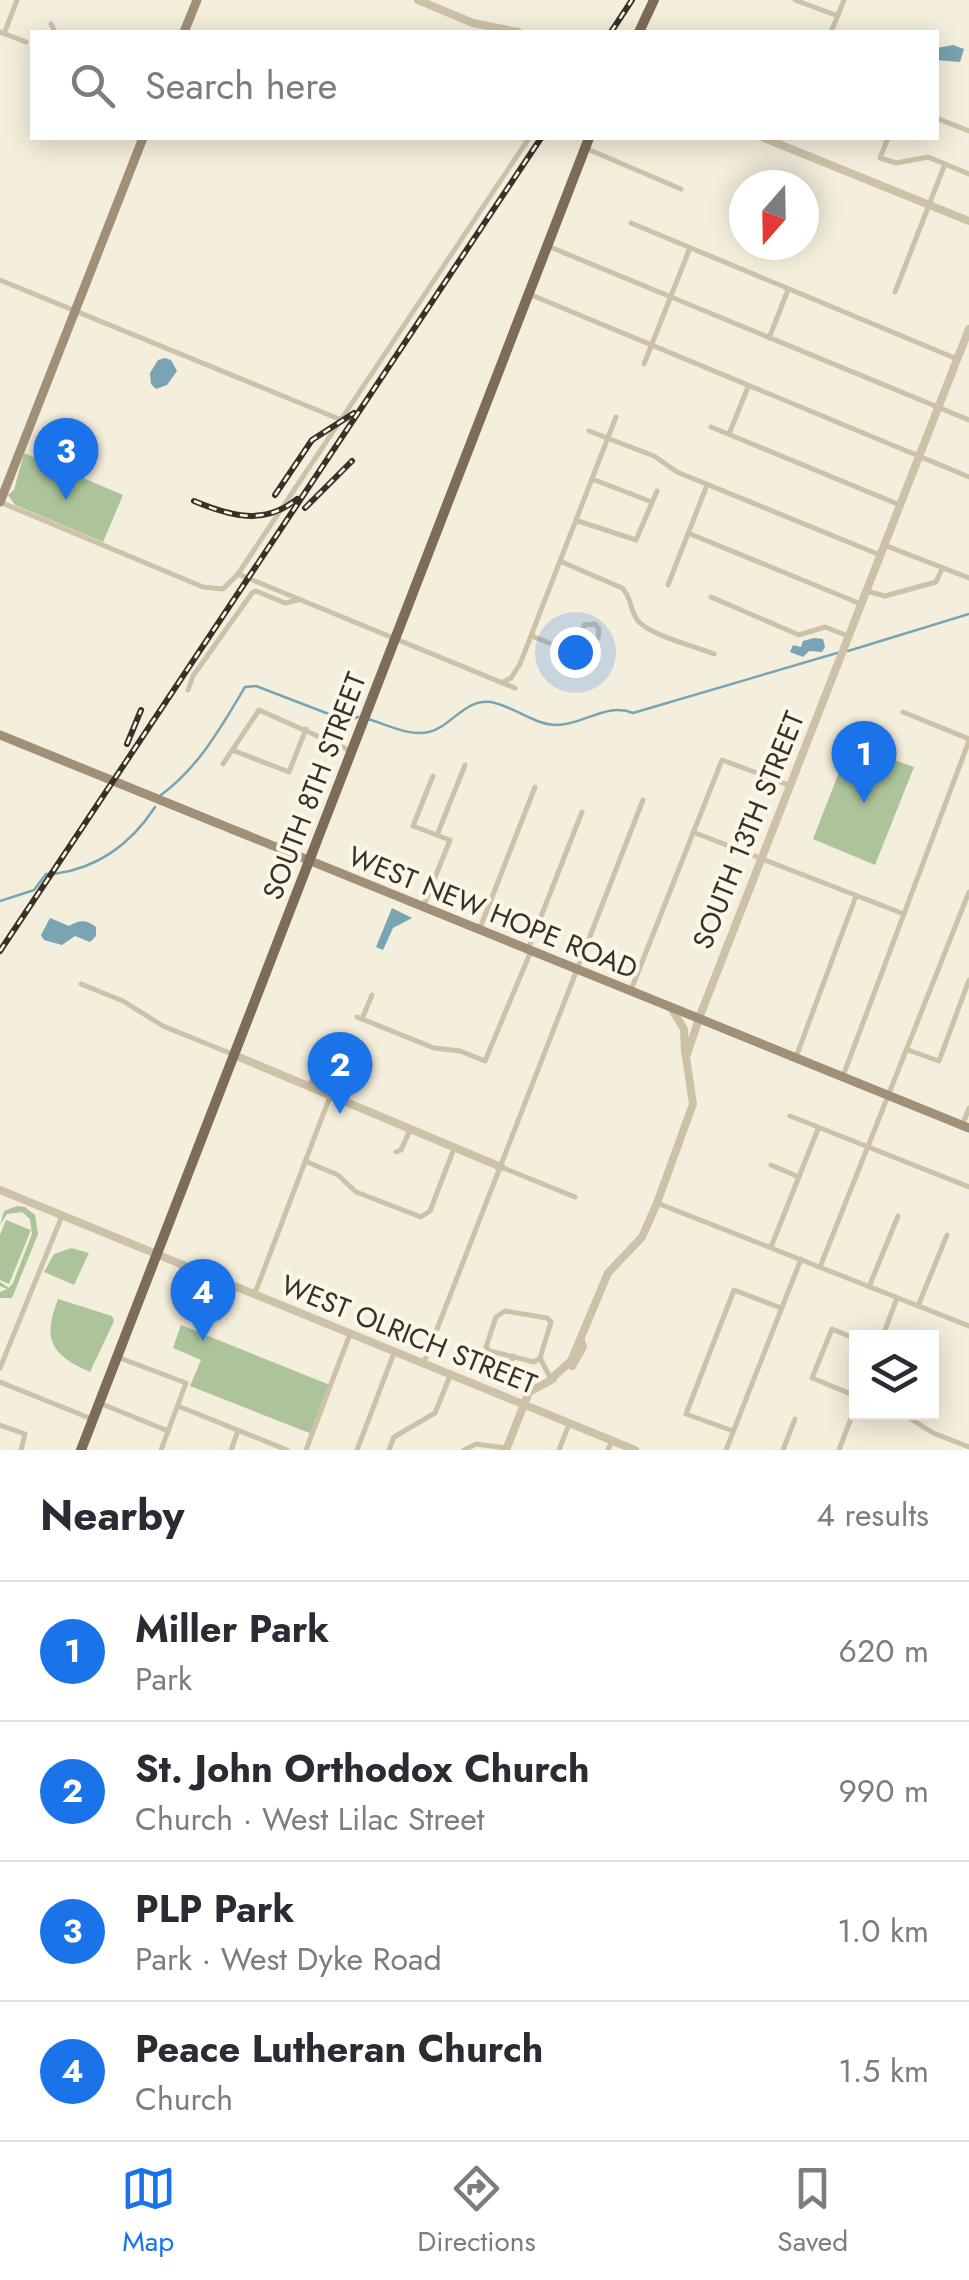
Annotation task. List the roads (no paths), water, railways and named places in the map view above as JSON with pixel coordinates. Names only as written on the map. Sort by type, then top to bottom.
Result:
[{"type":"main road","points":[[185,30],[196,0]]},
{"type":"main road","points":[[640,30],[654,0]]},
{"type":"main road","points":[[0,502],[142,140]]},
{"type":"main road","name":"SOUTH 8TH STREET","points":[[81,1450],[588,143]]},
{"type":"main road","name":"WEST NEW HOPE ROAD","points":[[0,735],[965,1127]]},
{"type":"street","points":[[17,0],[2,33],[26,42]]},
{"type":"street","points":[[418,0],[473,23],[508,30]]},
{"type":"street","points":[[794,0],[838,16]]},
{"type":"street","points":[[832,30],[844,0]]},
{"type":"street","points":[[51,24],[55,30]]},
{"type":"street","points":[[939,119],[969,131]]},
{"type":"street","points":[[0,502],[91,535],[203,586],[224,589],[238,574],[527,140]]},
{"type":"street","points":[[887,140],[880,158],[896,163],[921,156],[969,174]]},
{"type":"street","points":[[789,142],[969,221]]},
{"type":"street","points":[[588,143],[682,189]]},
{"type":"street","points":[[895,292],[945,164]]},
{"type":"street","points":[[631,223],[957,359]]},
{"type":"street","points":[[547,246],[969,420]]},
{"type":"street","points":[[644,364],[690,248]]},
{"type":"street","points":[[0,280],[339,419]]},
{"type":"street","points":[[769,338],[788,289]]},
{"type":"street","points":[[529,294],[651,348],[969,476]]},
{"type":"street","name":"SOUTH 13TH STREET","points":[[506,1449],[522,1405],[535,1386],[567,1372],[576,1362],[608,1272],[642,1237],[657,1203],[693,1104],[686,1058],[698,1021],[969,329]]},
{"type":"street","points":[[729,434],[748,386]]},
{"type":"street","points":[[503,682],[512,678],[532,636],[616,417]]},
{"type":"street","points":[[711,428],[900,505]]},
{"type":"street","points":[[589,431],[880,556]]},
{"type":"street","points":[[592,479],[652,502]]},
{"type":"street","points":[[668,585],[707,484]]},
{"type":"street","points":[[578,520],[636,540],[656,491]]},
{"type":"street","points":[[688,533],[861,604]]},
{"type":"street","points":[[884,546],[969,578]]},
{"type":"street","points":[[562,562],[622,588],[629,594],[633,613],[642,625],[714,654]]},
{"type":"street","points":[[866,591],[885,596],[936,582],[942,568]]},
{"type":"street","points":[[238,574],[514,688]]},
{"type":"street","points":[[188,690],[193,676],[252,593],[256,591],[285,603],[298,600]]},
{"type":"street","points":[[711,598],[799,634],[825,627],[848,636]]},
{"type":"street","points":[[532,636],[564,649],[581,636]]},
{"type":"street","points":[[223,764],[259,710],[352,752]]},
{"type":"street","points":[[842,1079],[969,740],[903,712]]},
{"type":"street","points":[[232,750],[289,772],[306,729]]},
{"type":"street","points":[[630,993],[722,760],[790,786]]},
{"type":"street","points":[[438,835],[465,765]]},
{"type":"street","points":[[423,908],[450,840],[413,826],[432,776]]},
{"type":"street","points":[[478,930],[534,787]]},
{"type":"street","points":[[424,1365],[643,800]]},
{"type":"street","points":[[372,995],[360,1018],[434,1048],[460,1051],[485,1061],[582,812]]},
{"type":"street","points":[[693,832],[904,914]]},
{"type":"street","points":[[820,1267],[969,892]]},
{"type":"street","points":[[795,1060],[856,896]]},
{"type":"street","points":[[908,1050],[938,1061],[969,980]]},
{"type":"street","points":[[82,984],[124,1001],[163,1026],[575,1196]]},
{"type":"street","points":[[673,1010],[684,1031],[686,1058]]},
{"type":"street","points":[[310,1084],[328,1042]]},
{"type":"street","points":[[254,1296],[331,1094]]},
{"type":"street","points":[[965,1127],[969,1108]]},
{"type":"street","points":[[790,1116],[969,1187]]},
{"type":"street","points":[[396,1152],[401,1150],[411,1127]]},
{"type":"street","points":[[771,1248],[818,1129]]},
{"type":"street","points":[[306,1162],[338,1174],[356,1192],[421,1217],[430,1211],[455,1146]]},
{"type":"street","points":[[771,1165],[799,1177]]},
{"type":"street","name":"WEST OLRICH STREET","points":[[0,1190],[570,1424],[610,1445],[635,1450]]},
{"type":"street","points":[[657,1203],[969,1325]]},
{"type":"street","points":[[0,1368],[62,1216]]},
{"type":"street","points":[[869,1287],[898,1216]]},
{"type":"street","points":[[918,1306],[946,1235]]},
{"type":"street","points":[[726,1450],[800,1260]]},
{"type":"street","points":[[733,1431],[686,1414],[734,1290],[781,1308]]},
{"type":"street","points":[[885,1330],[898,1298]]},
{"type":"street","points":[[500,1312],[547,1318],[551,1322],[540,1358],[534,1362],[490,1351],[488,1341],[500,1312]]},
{"type":"street","points":[[849,1335],[832,1329],[812,1378],[849,1393]]},
{"type":"street","points":[[306,1450],[350,1334]]},
{"type":"street","points":[[357,1450],[394,1353]]},
{"type":"street","points":[[117,1356],[186,1383],[161,1450]]},
{"type":"street","points":[[508,1372],[513,1356]]},
{"type":"street","points":[[540,1358],[551,1379]]},
{"type":"street","points":[[389,1450],[394,1436],[435,1413],[450,1376]]},
{"type":"street","points":[[0,1382],[92,1419]]},
{"type":"street","points":[[99,1402],[168,1431]]},
{"type":"street","points":[[178,1406],[287,1450]]},
{"type":"street","points":[[783,1450],[795,1418]]},
{"type":"street","points":[[838,1450],[850,1420]]},
{"type":"street","points":[[915,1420],[933,1433],[969,1446]]},
{"type":"street","points":[[559,1450],[570,1424]]},
{"type":"street","points":[[0,1425],[25,1434],[21,1450]]},
{"type":"street","points":[[230,1450],[238,1431]]},
{"type":"street","points":[[464,1450],[476,1444],[506,1449]]},
{"type":"water","points":[[953,45],[964,49],[960,62],[939,60],[939,48]]},
{"type":"water","points":[[158,360],[171,360],[177,371],[167,385],[156,389],[150,373]]},
{"type":"water","points":[[823,639],[822,652],[809,651],[803,657],[790,652],[793,645],[801,647],[803,641]]},
{"type":"water","points":[[392,908],[412,918],[393,928],[383,950],[376,947]]},
{"type":"water","points":[[50,918],[69,926],[89,923],[96,927],[96,936],[90,942],[75,936],[62,945],[44,940],[41,935]]},
{"type":"waterway","points":[[848,651],[969,614]]},
{"type":"waterway","points":[[368,719],[422,733],[437,729],[473,704],[491,702],[540,722],[567,724],[614,710],[633,713],[837,653]]},
{"type":"waterway","points":[[161,795],[198,759],[245,687],[256,686],[347,721],[358,717]]},
{"type":"waterway","points":[[54,874],[85,866],[112,852],[155,807]]},
{"type":"waterway","points":[[0,901],[34,890],[50,874]]},
{"type":"railway","points":[[612,30],[632,0]]},
{"type":"railway","points":[[0,951],[540,140]]},
{"type":"railway","points":[[275,495],[312,440],[354,413]]},
{"type":"railway","points":[[305,508],[352,461]]},
{"type":"railway","points":[[194,501],[247,516],[272,513],[297,499]]},
{"type":"railway","points":[[127,744],[141,710]]},
{"type":"place","name":"PLP Park","points":[[66,500]]},
{"type":"place","name":"Miller Park","points":[[864,803]]},
{"type":"place","name":"St. John Orthodox Church","points":[[340,1114]]},
{"type":"place","name":"Peace Lutheran Church","points":[[203,1341]]}]
